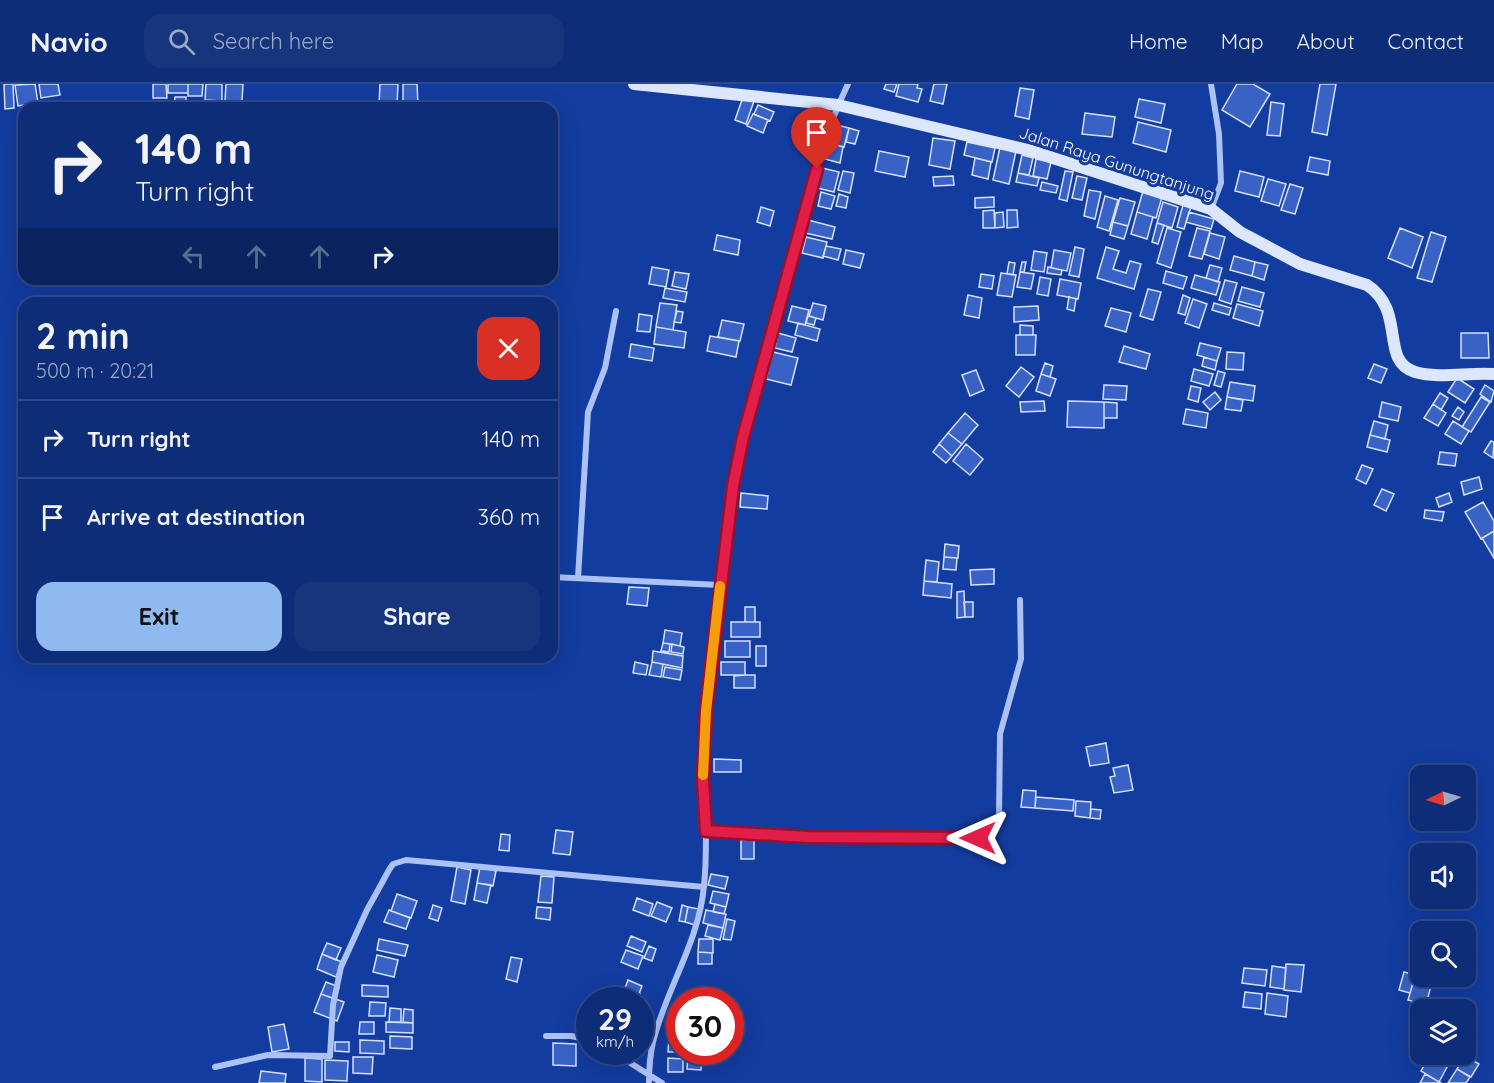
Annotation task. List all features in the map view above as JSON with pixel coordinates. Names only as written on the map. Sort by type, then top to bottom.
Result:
[{"type":"main road","name":"Jalan Raya Gunungtanjung","points":[[634,84],[838,105],[1028,150],[1211,209],[1240,232],[1300,264],[1367,285],[1375,290],[1386,305],[1391,317],[1395,353],[1407,369],[1424,374],[1494,374]]},
{"type":"street","points":[[649,1083],[652,1046],[658,1025],[700,915],[704,887],[706,831],[703,780],[706,711],[731,498],[743,437],[810,190],[838,105],[848,84]]},
{"type":"street","points":[[1211,84],[1219,134],[1221,183],[1211,209]]},
{"type":"street","points":[[578,578],[588,412],[605,368],[616,311]]},
{"type":"street","points":[[558,577],[720,585]]},
{"type":"street","points":[[706,831],[808,837],[978,838],[988,835],[996,827],[1001,807],[1000,734],[1020,659],[1020,600]]},
{"type":"street","points":[[215,1067],[268,1054],[330,1056],[333,1005],[347,950],[389,870],[399,861],[520,869],[704,887]]},
{"type":"street","points":[[546,1036],[576,1037]]},
{"type":"street","points":[[634,1065],[662,1083]]},
{"type":"building","points":[[4,84],[13,84],[14,108],[5,109]]},
{"type":"building","points":[[35,84],[38,102],[18,102],[18,106],[15,85]]},
{"type":"building","points":[[39,84],[58,84],[60,95],[41,98]]},
{"type":"building","points":[[153,84],[166,84],[167,98],[153,98]]},
{"type":"building","points":[[168,84],[188,84],[188,93],[168,93]]},
{"type":"building","points":[[188,84],[203,84],[202,96],[188,96]]},
{"type":"building","points":[[206,84],[222,84],[222,101],[205,100]]},
{"type":"building","points":[[226,84],[243,84],[242,101],[225,101]]},
{"type":"building","points":[[380,84],[398,84],[397,102],[379,102]]},
{"type":"building","points":[[403,84],[417,84],[418,102],[403,102]]},
{"type":"building","points":[[886,84],[897,84],[894,92],[884,89]]},
{"type":"building","points":[[899,84],[918,84],[917,88],[922,89],[918,102],[896,96]]},
{"type":"building","points":[[934,84],[947,84],[943,104],[930,101]]},
{"type":"building","points":[[1237,84],[1253,84],[1270,94],[1250,127],[1222,110]]},
{"type":"building","points":[[1320,84],[1336,84],[1327,135],[1312,132]]},
{"type":"building","points":[[1020,88],[1034,90],[1029,119],[1015,116]]},
{"type":"building","points":[[175,97],[186,97],[186,102],[175,102]]},
{"type":"building","points":[[743,97],[754,101],[746,124],[735,120]]},
{"type":"building","points":[[1139,99],[1165,104],[1161,123],[1135,117]]},
{"type":"building","points":[[1271,102],[1284,104],[1280,136],[1267,135]]},
{"type":"building","points":[[758,105],[774,112],[770,121],[754,114]]},
{"type":"building","points":[[1085,113],[1115,117],[1112,137],[1082,134]]},
{"type":"building","points":[[753,114],[768,120],[763,133],[747,126]]},
{"type":"building","points":[[1138,122],[1171,130],[1166,152],[1133,143]]},
{"type":"building","points":[[833,124],[849,128],[844,147],[829,143]]},
{"type":"building","points":[[849,128],[859,131],[855,144],[846,142]]},
{"type":"building","points":[[933,138],[955,141],[950,169],[929,165]]},
{"type":"building","points":[[967,142],[995,148],[992,162],[964,155]]},
{"type":"building","points":[[829,143],[843,147],[840,163],[825,159]]},
{"type":"building","points":[[1000,147],[1016,151],[1009,184],[993,180]]},
{"type":"building","points":[[879,151],[909,157],[905,177],[875,171]]},
{"type":"building","points":[[1022,155],[1033,158],[1029,175],[1018,173]]},
{"type":"building","points":[[1310,157],[1330,161],[1328,175],[1307,171]]},
{"type":"building","points":[[975,158],[991,162],[988,179],[972,175]]},
{"type":"building","points":[[1036,159],[1051,162],[1047,179],[1033,176]]},
{"type":"building","points":[[818,167],[839,172],[834,192],[813,187]]},
{"type":"building","points":[[843,171],[854,173],[850,193],[838,190]]},
{"type":"building","points":[[1065,171],[1073,172],[1067,201],[1059,199]]},
{"type":"building","points":[[1240,171],[1264,177],[1259,197],[1235,191]]},
{"type":"building","points":[[1018,173],[1039,178],[1037,186],[1016,182]]},
{"type":"building","points":[[953,176],[954,185],[934,186],[933,177]]},
{"type":"building","points":[[1077,176],[1087,178],[1082,200],[1072,198]]},
{"type":"building","points":[[1268,179],[1286,184],[1279,206],[1261,201]]},
{"type":"building","points":[[1042,182],[1058,186],[1056,193],[1040,190]]},
{"type":"building","points":[[1290,184],[1303,188],[1295,214],[1281,210]]},
{"type":"building","points":[[1089,190],[1101,192],[1095,219],[1084,216]]},
{"type":"building","points":[[1143,191],[1162,197],[1156,218],[1137,212]]},
{"type":"building","points":[[821,192],[835,196],[831,209],[818,206]]},
{"type":"building","points":[[839,194],[848,197],[846,208],[836,206]]},
{"type":"building","points":[[1105,196],[1118,200],[1109,231],[1097,227]]},
{"type":"building","points":[[994,197],[994,207],[975,208],[975,198]]},
{"type":"building","points":[[1120,198],[1135,202],[1128,226],[1113,222]]},
{"type":"building","points":[[1163,202],[1178,207],[1172,228],[1157,223]]},
{"type":"building","points":[[1183,205],[1191,207],[1184,229],[1177,227]]},
{"type":"building","points":[[761,207],[774,211],[770,226],[757,222]]},
{"type":"building","points":[[994,210],[995,228],[983,228],[983,211]]},
{"type":"building","points":[[1007,210],[1017,210],[1018,227],[1007,228]]},
{"type":"building","points":[[1003,212],[1004,227],[995,228],[995,213]]},
{"type":"building","points":[[1137,212],[1153,217],[1147,239],[1131,234]]},
{"type":"building","points":[[1189,212],[1214,219],[1211,229],[1186,222]]},
{"type":"building","points":[[808,220],[835,227],[832,239],[805,233]]},
{"type":"building","points":[[1113,222],[1128,226],[1124,239],[1110,235]]},
{"type":"building","points":[[1157,223],[1164,225],[1158,244],[1152,242]]},
{"type":"building","points":[[1167,228],[1181,232],[1171,268],[1157,263]]},
{"type":"building","points":[[1197,228],[1210,231],[1202,259],[1189,256]]},
{"type":"building","points":[[1400,228],[1423,237],[1412,268],[1388,258]]},
{"type":"building","points":[[1431,232],[1446,237],[1432,282],[1417,278]]},
{"type":"building","points":[[1210,233],[1225,237],[1219,259],[1204,254]]},
{"type":"building","points":[[717,235],[740,240],[738,255],[714,250]]},
{"type":"building","points":[[806,237],[827,242],[823,258],[802,253]]},
{"type":"building","points":[[826,246],[841,249],[838,260],[823,256]]},
{"type":"building","points":[[1075,247],[1084,249],[1079,277],[1069,275]]},
{"type":"building","points":[[1106,247],[1119,251],[1113,269],[1126,273],[1130,261],[1141,264],[1134,289],[1097,278]]},
{"type":"building","points":[[846,250],[864,254],[860,268],[843,264]]},
{"type":"building","points":[[1054,250],[1071,253],[1067,271],[1051,268]]},
{"type":"building","points":[[1034,251],[1047,253],[1044,272],[1031,270]]},
{"type":"building","points":[[1234,256],[1255,262],[1252,276],[1230,270]]},
{"type":"building","points":[[1009,262],[1015,263],[1013,275],[1007,274]]},
{"type":"building","points":[[1022,262],[1026,262],[1024,272],[1020,272]]},
{"type":"building","points":[[1255,262],[1268,265],[1264,280],[1252,276]]},
{"type":"building","points":[[1210,265],[1222,268],[1218,282],[1206,278]]},
{"type":"building","points":[[652,267],[669,270],[666,287],[649,284]]},
{"type":"building","points":[[1048,267],[1062,270],[1061,275],[1047,273]]},
{"type":"building","points":[[1166,271],[1187,277],[1183,289],[1163,283]]},
{"type":"building","points":[[675,272],[689,274],[686,289],[672,286]]},
{"type":"building","points":[[1020,272],[1034,274],[1031,289],[1017,287]]},
{"type":"building","points":[[1001,273],[1016,275],[1012,297],[997,295]]},
{"type":"building","points":[[981,274],[994,276],[992,289],[979,287]]},
{"type":"building","points":[[1195,275],[1220,282],[1216,295],[1191,288]]},
{"type":"building","points":[[1040,277],[1051,279],[1048,296],[1037,294]]},
{"type":"building","points":[[1060,279],[1081,283],[1078,299],[1057,295]]},
{"type":"building","points":[[1225,280],[1237,283],[1231,304],[1219,300]]},
{"type":"building","points":[[1242,287],[1264,293],[1260,307],[1238,301]]},
{"type":"building","points":[[665,288],[687,292],[685,302],[663,298]]},
{"type":"building","points":[[1148,289],[1161,292],[1153,320],[1140,316]]},
{"type":"building","points":[[968,295],[982,298],[979,318],[964,315]]},
{"type":"building","points":[[1183,295],[1190,298],[1185,315],[1178,313]]},
{"type":"building","points":[[1069,297],[1076,299],[1074,311],[1067,309]]},
{"type":"building","points":[[1193,299],[1207,304],[1199,328],[1185,323]]},
{"type":"building","points":[[660,303],[677,305],[673,330],[656,327]]},
{"type":"building","points":[[813,303],[826,306],[823,320],[809,316]]},
{"type":"building","points":[[1214,303],[1231,308],[1229,315],[1212,310]]},
{"type":"building","points":[[1237,304],[1263,311],[1259,326],[1233,318]]},
{"type":"building","points":[[792,306],[809,310],[805,325],[788,321]]},
{"type":"building","points":[[1038,306],[1039,320],[1014,322],[1014,307]]},
{"type":"building","points":[[1111,308],[1131,313],[1126,332],[1105,326]]},
{"type":"building","points":[[677,311],[683,312],[681,323],[674,322]]},
{"type":"building","points":[[639,314],[652,316],[650,332],[637,331]]},
{"type":"building","points":[[808,316],[816,318],[814,325],[806,323]]},
{"type":"building","points":[[722,320],[744,324],[740,341],[718,337]]},
{"type":"building","points":[[798,323],[820,329],[817,341],[795,335]]},
{"type":"building","points":[[1020,325],[1033,326],[1033,335],[1020,335]]},
{"type":"building","points":[[656,327],[686,332],[684,348],[654,344]]},
{"type":"building","points":[[778,333],[796,338],[792,352],[775,348]]},
{"type":"building","points":[[1461,333],[1488,333],[1489,358],[1461,358]]},
{"type":"building","points":[[1016,335],[1036,335],[1035,355],[1016,355]]},
{"type":"building","points":[[710,336],[739,341],[736,357],[707,351]]},
{"type":"building","points":[[1200,343],[1221,348],[1217,361],[1197,355]]},
{"type":"building","points":[[631,344],[654,348],[652,361],[629,357]]},
{"type":"building","points":[[1124,346],[1150,354],[1146,369],[1119,362]]},
{"type":"building","points":[[773,352],[798,358],[791,385],[766,379]]},
{"type":"building","points":[[1227,352],[1244,353],[1243,370],[1226,369]]},
{"type":"building","points":[[1204,357],[1217,361],[1215,370],[1202,366]]},
{"type":"building","points":[[1045,363],[1053,366],[1050,377],[1041,374]]},
{"type":"building","points":[[1374,364],[1387,369],[1381,383],[1368,378]]},
{"type":"building","points":[[1021,367],[1034,377],[1019,397],[1006,386]]},
{"type":"building","points":[[1194,369],[1213,374],[1209,386],[1191,381]]},
{"type":"building","points":[[976,370],[984,390],[970,396],[962,375]]},
{"type":"building","points":[[1218,371],[1225,373],[1221,387],[1214,385]]},
{"type":"building","points":[[1041,374],[1056,379],[1050,396],[1036,391]]},
{"type":"building","points":[[1457,378],[1474,389],[1465,403],[1448,392]]},
{"type":"building","points":[[1230,382],[1255,386],[1253,401],[1227,397]]},
{"type":"building","points":[[1104,385],[1127,386],[1126,400],[1103,399]]},
{"type":"building","points":[[1485,385],[1494,391],[1491,402],[1480,394]]},
{"type":"building","points":[[1191,386],[1201,388],[1198,402],[1188,399]]},
{"type":"building","points":[[1215,392],[1221,400],[1210,410],[1203,402]]},
{"type":"building","points":[[1440,393],[1448,398],[1441,410],[1433,404]]},
{"type":"building","points":[[1227,397],[1243,400],[1241,411],[1225,409]]},
{"type":"building","points":[[1481,397],[1490,402],[1471,432],[1462,427]]},
{"type":"building","points":[[1044,401],[1045,411],[1021,412],[1020,402]]},
{"type":"building","points":[[1068,401],[1104,402],[1104,428],[1067,427]]},
{"type":"building","points":[[1104,402],[1117,403],[1117,418],[1104,418]]},
{"type":"building","points":[[1382,402],[1401,407],[1398,421],[1379,417]]},
{"type":"building","points":[[1433,404],[1446,413],[1438,426],[1424,418]]},
{"type":"building","points":[[1458,407],[1464,412],[1459,420],[1452,416]]},
{"type":"building","points":[[1186,409],[1208,413],[1206,428],[1183,424]]},
{"type":"building","points":[[965,413],[978,425],[962,444],[948,433]]},
{"type":"building","points":[[1374,421],[1388,425],[1385,439],[1370,435]]},
{"type":"building","points":[[1453,421],[1469,431],[1461,444],[1445,434]]},
{"type":"building","points":[[948,433],[962,444],[952,456],[939,444]]},
{"type":"building","points":[[1370,435],[1390,440],[1387,452],[1367,447]]},
{"type":"building","points":[[1491,441],[1494,442],[1493,458],[1484,452]]},
{"type":"building","points":[[939,444],[952,456],[946,463],[933,452]]},
{"type":"building","points":[[966,444],[983,459],[970,475],[953,461]]},
{"type":"building","points":[[1440,452],[1457,454],[1455,466],[1438,464]]},
{"type":"building","points":[[1362,465],[1373,469],[1366,484],[1356,479]]},
{"type":"building","points":[[1479,477],[1482,489],[1464,495],[1461,482]]},
{"type":"building","points":[[1382,489],[1394,494],[1386,511],[1374,505]]},
{"type":"building","points":[[741,493],[768,496],[767,509],[740,507]]},
{"type":"building","points":[[1449,493],[1452,502],[1439,507],[1436,498]]},
{"type":"building","points":[[1483,502],[1494,521],[1494,531],[1481,539],[1465,512]]},
{"type":"building","points":[[1425,510],[1444,512],[1442,521],[1424,518]]},
{"type":"building","points":[[1494,531],[1494,558],[1482,538]]},
{"type":"building","points":[[945,544],[959,546],[958,558],[944,557]]},
{"type":"building","points":[[944,557],[957,558],[956,570],[943,569]]},
{"type":"building","points":[[926,560],[939,562],[937,582],[924,581]]},
{"type":"building","points":[[994,569],[994,584],[971,585],[970,570]]},
{"type":"building","points":[[924,581],[952,584],[951,598],[923,595]]},
{"type":"building","points":[[629,587],[649,588],[647,606],[627,604]]},
{"type":"building","points":[[964,591],[965,617],[957,618],[957,592]]},
{"type":"building","points":[[964,602],[973,602],[973,617],[965,617]]},
{"type":"building","points":[[745,607],[755,607],[755,622],[745,622]]},
{"type":"building","points":[[731,622],[760,622],[760,637],[731,637]]},
{"type":"building","points":[[665,630],[682,633],[680,646],[663,643]]},
{"type":"building","points":[[725,641],[750,641],[750,657],[725,657]]},
{"type":"building","points":[[663,643],[670,644],[669,652],[661,651]]},
{"type":"building","points":[[672,644],[684,647],[683,654],[671,652]]},
{"type":"building","points":[[756,646],[766,646],[766,666],[756,666]]},
{"type":"building","points":[[653,651],[683,656],[682,668],[652,662]]},
{"type":"building","points":[[635,662],[648,665],[646,675],[633,673]]},
{"type":"building","points":[[652,662],[663,664],[661,677],[649,675]]},
{"type":"building","points":[[721,662],[745,662],[745,675],[721,675]]},
{"type":"building","points":[[665,667],[682,670],[680,680],[663,677]]},
{"type":"building","points":[[755,675],[755,688],[734,688],[734,676]]},
{"type":"building","points":[[1106,743],[1109,763],[1090,766],[1086,747]]},
{"type":"building","points":[[714,759],[741,760],[741,772],[714,772]]},
{"type":"building","points":[[1128,765],[1133,790],[1114,793],[1110,777],[1115,776],[1113,768]]},
{"type":"building","points":[[1023,790],[1036,791],[1035,808],[1021,807]]},
{"type":"building","points":[[1036,797],[1074,800],[1073,811],[1035,808]]},
{"type":"building","points":[[1076,801],[1091,802],[1090,818],[1075,816]]},
{"type":"building","points":[[1091,809],[1101,810],[1100,819],[1090,818]]},
{"type":"building","points":[[556,830],[573,832],[570,855],[553,853]]},
{"type":"building","points":[[501,834],[510,835],[509,851],[499,850]]},
{"type":"building","points":[[741,840],[754,840],[754,859],[741,859]]},
{"type":"building","points":[[457,867],[471,870],[465,904],[451,901]]},
{"type":"building","points":[[480,867],[496,871],[493,886],[477,883]]},
{"type":"building","points":[[711,874],[728,877],[725,889],[708,885]]},
{"type":"building","points":[[541,876],[554,877],[552,903],[538,902]]},
{"type":"building","points":[[477,883],[491,885],[487,903],[474,900]]},
{"type":"building","points":[[713,891],[729,894],[726,907],[710,903]]},
{"type":"building","points":[[397,894],[417,901],[411,918],[391,911]]},
{"type":"building","points":[[637,898],[653,904],[649,916],[633,910]]},
{"type":"building","points":[[657,902],[672,908],[666,922],[651,916]]},
{"type":"building","points":[[715,904],[726,907],[724,914],[713,912]]},
{"type":"building","points":[[433,905],[442,908],[438,921],[429,918]]},
{"type":"building","points":[[682,905],[688,907],[685,922],[679,921]]},
{"type":"building","points":[[537,907],[551,908],[550,920],[536,918]]},
{"type":"building","points":[[688,907],[699,909],[695,925],[685,922]]},
{"type":"building","points":[[389,910],[410,918],[406,929],[384,922]]},
{"type":"building","points":[[706,910],[726,914],[723,928],[703,923]]},
{"type":"building","points":[[727,919],[735,921],[731,940],[723,939]]},
{"type":"building","points":[[708,925],[723,928],[720,940],[705,936]]},
{"type":"building","points":[[631,936],[646,942],[642,952],[627,946]]},
{"type":"building","points":[[379,939],[408,945],[405,956],[377,950]]},
{"type":"building","points":[[699,939],[713,939],[713,953],[698,952]]},
{"type":"building","points":[[327,943],[341,948],[336,960],[322,954]]},
{"type":"building","points":[[649,946],[656,949],[652,961],[644,958]]},
{"type":"building","points":[[626,950],[643,956],[638,969],[621,962]]},
{"type":"building","points":[[698,952],[712,953],[712,964],[698,964]]},
{"type":"building","points":[[322,954],[342,962],[336,977],[317,969]]},
{"type":"building","points":[[377,955],[398,960],[394,977],[373,972]]},
{"type":"building","points":[[511,957],[522,959],[517,982],[506,979]]},
{"type":"building","points":[[1286,964],[1304,965],[1301,992],[1284,990]]},
{"type":"building","points":[[1272,966],[1286,968],[1284,989],[1270,987]]},
{"type":"building","points":[[1244,968],[1267,970],[1265,986],[1242,983]]},
{"type":"building","points":[[1404,972],[1410,974],[1410,993],[1399,990]]},
{"type":"building","points":[[628,980],[642,986],[642,987],[625,987]]},
{"type":"building","points":[[326,982],[339,987],[335,999],[321,994]]},
{"type":"building","points":[[362,985],[388,986],[388,997],[362,996]]},
{"type":"building","points":[[1412,987],[1431,987],[1428,999],[1408,1000]]},
{"type":"building","points":[[1245,992],[1262,994],[1261,1009],[1243,1007]]},
{"type":"building","points":[[1267,993],[1288,996],[1286,1017],[1265,1014]]},
{"type":"building","points":[[321,994],[344,1002],[337,1021],[314,1012]]},
{"type":"building","points":[[370,1002],[386,1003],[385,1016],[369,1016]]},
{"type":"building","points":[[390,1008],[401,1009],[401,1022],[389,1022]]},
{"type":"building","points":[[404,1009],[413,1010],[413,1023],[403,1022]]},
{"type":"building","points":[[360,1022],[374,1022],[374,1034],[359,1034]]},
{"type":"building","points":[[386,1022],[413,1023],[413,1033],[386,1032]]},
{"type":"building","points":[[284,1024],[289,1049],[272,1052],[268,1027]]},
{"type":"building","points":[[390,1036],[412,1037],[412,1049],[390,1048]]},
{"type":"building","points":[[360,1040],[384,1041],[384,1054],[360,1053]]},
{"type":"building","points":[[335,1042],[349,1042],[349,1052],[335,1051]]},
{"type":"building","points":[[553,1043],[576,1044],[576,1066],[553,1065]]},
{"type":"building","points":[[353,1057],[373,1057],[372,1074],[353,1073]]},
{"type":"building","points":[[305,1058],[322,1059],[322,1082],[305,1081]]},
{"type":"building","points":[[325,1060],[348,1061],[347,1081],[325,1080]]},
{"type":"building","points":[[1476,1062],[1479,1064],[1471,1077],[1457,1069],[1459,1065],[1476,1065]]},
{"type":"building","points":[[668,1065],[683,1065],[683,1072],[668,1072]]},
{"type":"building","points":[[687,1065],[701,1065],[701,1070],[687,1069]]},
{"type":"building","points":[[1424,1065],[1447,1067],[1439,1082],[1421,1071]]},
{"type":"building","points":[[1457,1069],[1470,1077],[1466,1083],[1448,1083]]},
{"type":"building","points":[[261,1071],[286,1074],[285,1083],[259,1083]]},
{"type":"building","points":[[1425,1074],[1441,1083],[1420,1083]]},
{"type":"slow traffic","points":[[703,775],[706,711],[720,586]]},
{"type":"route","points":[[817,169],[743,437],[733,486],[724,542],[706,711],[703,780],[706,831],[808,837],[978,838]]}]
